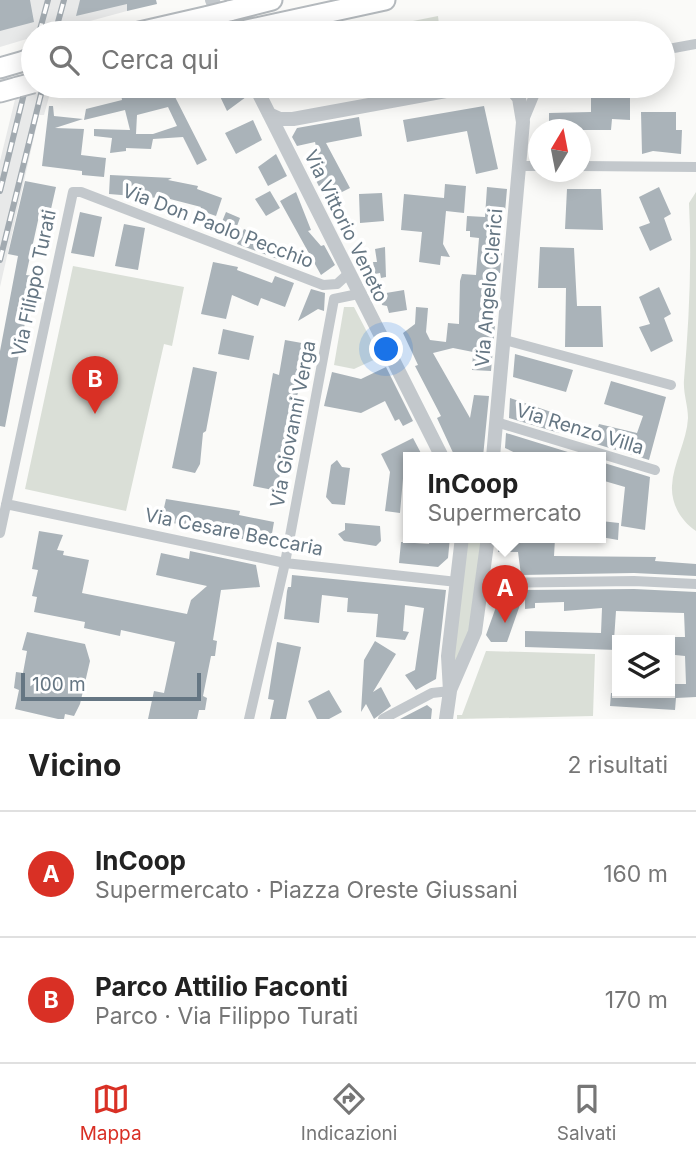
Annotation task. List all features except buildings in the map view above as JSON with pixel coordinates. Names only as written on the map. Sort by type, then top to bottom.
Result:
[{"type":"highway","points":[[171,21],[210,8],[229,11],[272,0]]},
{"type":"highway","points":[[289,21],[385,0]]},
{"type":"highway","points":[[0,68],[21,62]]},
{"type":"street","points":[[210,8],[222,21]]},
{"type":"street","points":[[675,48],[696,44]]},
{"type":"street","name":"Via Vittorio Veneto","points":[[261,98],[439,452]]},
{"type":"street","points":[[269,114],[280,119],[293,119],[408,98]]},
{"type":"street","name":"Via Angelo Clerici","points":[[493,452],[523,122],[519,98]]},
{"type":"street","name":"Via Angelo Clerici","points":[[523,122],[533,98]]},
{"type":"street","points":[[285,144],[286,129],[293,119]]},
{"type":"street","points":[[519,166],[528,166]]},
{"type":"street","points":[[591,166],[696,167]]},
{"type":"street","name":"Via Don Paolo Pecchio","points":[[73,192],[323,285],[337,284],[348,274]]},
{"type":"street","name":"Via Filippo Turati","points":[[0,533],[73,192]]},
{"type":"street","points":[[323,285],[334,299],[358,294]]},
{"type":"street","name":"Via Giovanni Verga","points":[[249,719],[285,563],[334,299]]},
{"type":"street","points":[[505,340],[671,384]]},
{"type":"street","name":"Via Renzo Villa","points":[[496,422],[595,452]]},
{"type":"street","name":"Via Renzo Villa","points":[[606,455],[655,470]]},
{"type":"street","name":"Via Cesare Beccaria","points":[[6,505],[285,563],[457,582]]},
{"type":"street","points":[[446,719],[450,691],[448,656],[461,543]]},
{"type":"street","points":[[450,691],[468,653],[479,613],[487,543]]},
{"type":"street","points":[[484,583],[634,581],[696,584]]},
{"type":"street","points":[[454,609],[459,616],[468,619],[479,613]]},
{"type":"street","points":[[383,719],[432,693],[450,691]]},
{"type":"shaded area","points":[[0,0],[127,0],[127,11],[90,21],[21,21],[21,41],[0,47]]},
{"type":"shaded area","points":[[438,16],[439,21],[413,21]]},
{"type":"shaded area","points":[[21,75],[21,98],[49,98],[44,115],[39,115],[0,287],[0,161]]},
{"type":"shaded area","points":[[696,192],[696,531],[678,512],[672,486],[688,418],[684,385],[690,292],[689,203]]},
{"type":"shaded area","points":[[73,266],[184,287],[172,346],[164,344],[126,511],[25,489]]},
{"type":"shaded area","points":[[344,307],[354,307],[380,357],[354,369],[334,365]]},
{"type":"shaded area","points":[[462,543],[487,543],[484,583],[450,691]]},
{"type":"shaded area","points":[[486,651],[595,654],[593,716],[457,719],[457,715],[462,715]]},
{"type":"railway","points":[[42,21],[48,0]]},
{"type":"railway","points":[[58,21],[64,0]]},
{"type":"railway","points":[[0,191],[23,98]]},
{"type":"railway","points":[[0,260],[40,98]]},
{"type":"place","name":"Parco Attilio Faconti","points":[[95,414]]},
{"type":"place","name":"InCoop","points":[[505,623]]}]
